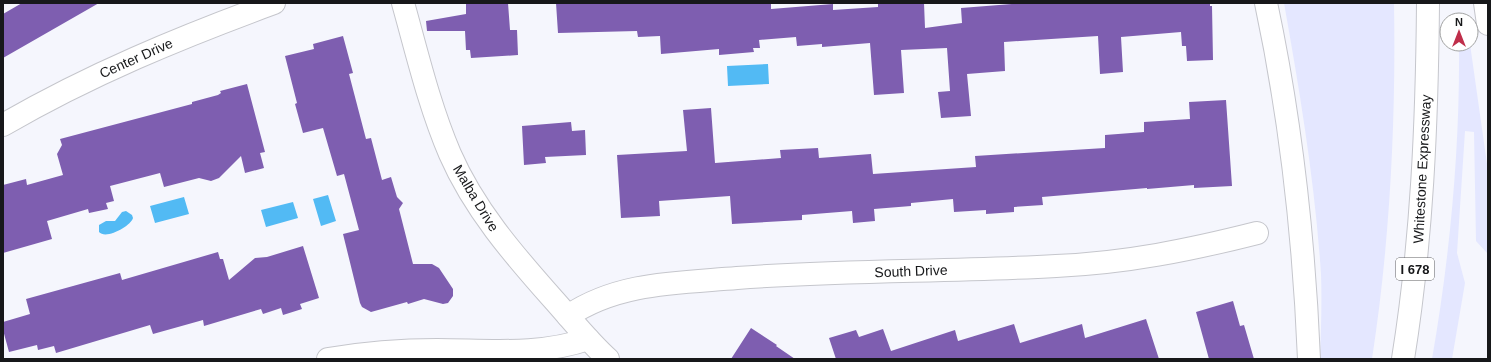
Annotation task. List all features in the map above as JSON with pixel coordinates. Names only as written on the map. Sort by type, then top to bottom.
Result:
[{"type":"main road","name":"Center Drive","points":[[3,125],[33,107],[122,64],[197,31],[274,3]]},
{"type":"main road","name":"Malba Drive","points":[[403,3],[433,108],[450,154],[460,175],[476,202],[512,253],[588,339],[608,359]]},
{"type":"main road","points":[[1266,3],[1279,65],[1292,150],[1304,279],[1309,359]]},
{"type":"main road","name":"Whitestone Expressway","points":[[1403,359],[1414,279],[1423,178],[1428,3]]},
{"type":"main road","points":[[1485,3],[1488,24]]},
{"type":"main road","name":"South Drive","points":[[568,316],[581,307],[606,296],[652,284],[778,275],[1054,267],[1103,263],[1169,254],[1257,233]]},
{"type":"main road","points":[[328,359],[404,350],[536,350],[571,345],[588,339]]},
{"type":"shaded area","points":[[1284,3],[1394,3],[1393,137],[1383,271],[1372,359],[1320,359],[1321,274],[1315,206],[1301,104]]},
{"type":"shaded area","points":[[1459,52],[1471,52],[1488,171],[1488,254],[1476,241],[1474,132],[1465,131],[1457,253],[1465,283],[1452,359],[1432,359],[1444,281],[1453,202],[1459,83]]},
{"type":"water","points":[[768,64],[769,84],[728,86],[727,66]]},
{"type":"water","points":[[328,195],[336,221],[321,226],[313,199]]},
{"type":"water","points":[[184,197],[189,214],[155,223],[150,206]]},
{"type":"water","points":[[293,202],[298,218],[266,227],[261,210]]},
{"type":"water","points":[[126,211],[132,215],[133,218],[128,225],[112,233],[102,234],[99,232],[99,225],[106,221],[115,221],[122,212]]},
{"type":"building","points":[[22,3],[99,3],[3,58],[3,14]]},
{"type":"building","points":[[466,3],[508,3],[510,30],[517,30],[518,55],[471,58],[470,50],[466,50],[465,31],[427,31],[426,21],[466,14]]},
{"type":"building","points":[[556,3],[771,3],[771,9],[833,4],[833,10],[878,7],[878,3],[924,3],[925,28],[962,23],[961,8],[1026,3],[1210,3],[1210,6],[1212,6],[1213,60],[1187,61],[1186,46],[1182,46],[1181,32],[1121,37],[1123,72],[1100,74],[1098,36],[1004,42],[1005,71],[967,74],[971,116],[941,118],[938,92],[950,91],[947,48],[901,50],[904,93],[874,95],[870,43],[822,47],[822,44],[797,46],[796,37],[759,40],[760,48],[753,48],[754,52],[719,55],[719,49],[661,54],[660,36],[638,37],[637,31],[558,33]]},
{"type":"building","points":[[343,36],[353,73],[349,74],[366,139],[371,138],[382,180],[391,177],[397,197],[403,203],[399,209],[413,264],[432,264],[439,268],[453,289],[453,296],[448,303],[443,304],[424,299],[371,312],[362,307],[360,303],[343,234],[359,230],[344,174],[337,176],[323,128],[303,133],[285,56],[314,49],[313,44]]},
{"type":"building","points":[[247,84],[265,152],[260,153],[264,168],[245,173],[241,156],[219,178],[211,181],[199,178],[164,187],[160,173],[110,186],[114,201],[106,203],[108,209],[89,213],[88,209],[47,221],[52,239],[3,253],[3,185],[26,179],[27,185],[63,175],[57,154],[62,145],[60,139],[192,104],[192,102],[218,95],[221,93],[220,91]]},
{"type":"building","points":[[1226,100],[1232,186],[1194,188],[1194,185],[1042,197],[1043,205],[1014,207],[1014,212],[986,214],[986,210],[954,212],[953,199],[911,203],[911,206],[874,209],[875,221],[853,223],[852,211],[802,215],[802,220],[732,224],[730,196],[659,201],[660,216],[621,218],[617,155],[687,151],[683,110],[711,108],[715,163],[781,158],[780,150],[818,148],[819,158],[871,154],[873,174],[976,167],[975,156],[1105,148],[1105,135],[1144,132],[1144,122],[1190,119],[1189,102]]},
{"type":"building","points":[[571,122],[572,131],[585,130],[586,155],[545,157],[546,163],[524,165],[522,126]]},
{"type":"building","points":[[303,246],[319,298],[300,304],[302,309],[283,315],[281,308],[263,314],[261,309],[204,326],[203,320],[153,334],[150,325],[56,353],[54,346],[38,350],[37,345],[9,352],[3,330],[3,322],[30,314],[26,299],[120,273],[122,280],[218,252],[220,259],[223,259],[229,280],[255,258],[267,257]]},
{"type":"building","points":[[1233,301],[1240,326],[1244,325],[1254,359],[1209,359],[1196,312]]},
{"type":"building","points":[[1146,319],[1159,359],[836,359],[829,338],[856,330],[859,337],[883,329],[891,351],[955,330],[958,341],[1014,324],[1020,343],[1082,324],[1085,338]]},
{"type":"building","points":[[751,328],[777,345],[776,346],[795,359],[731,359]]}]
